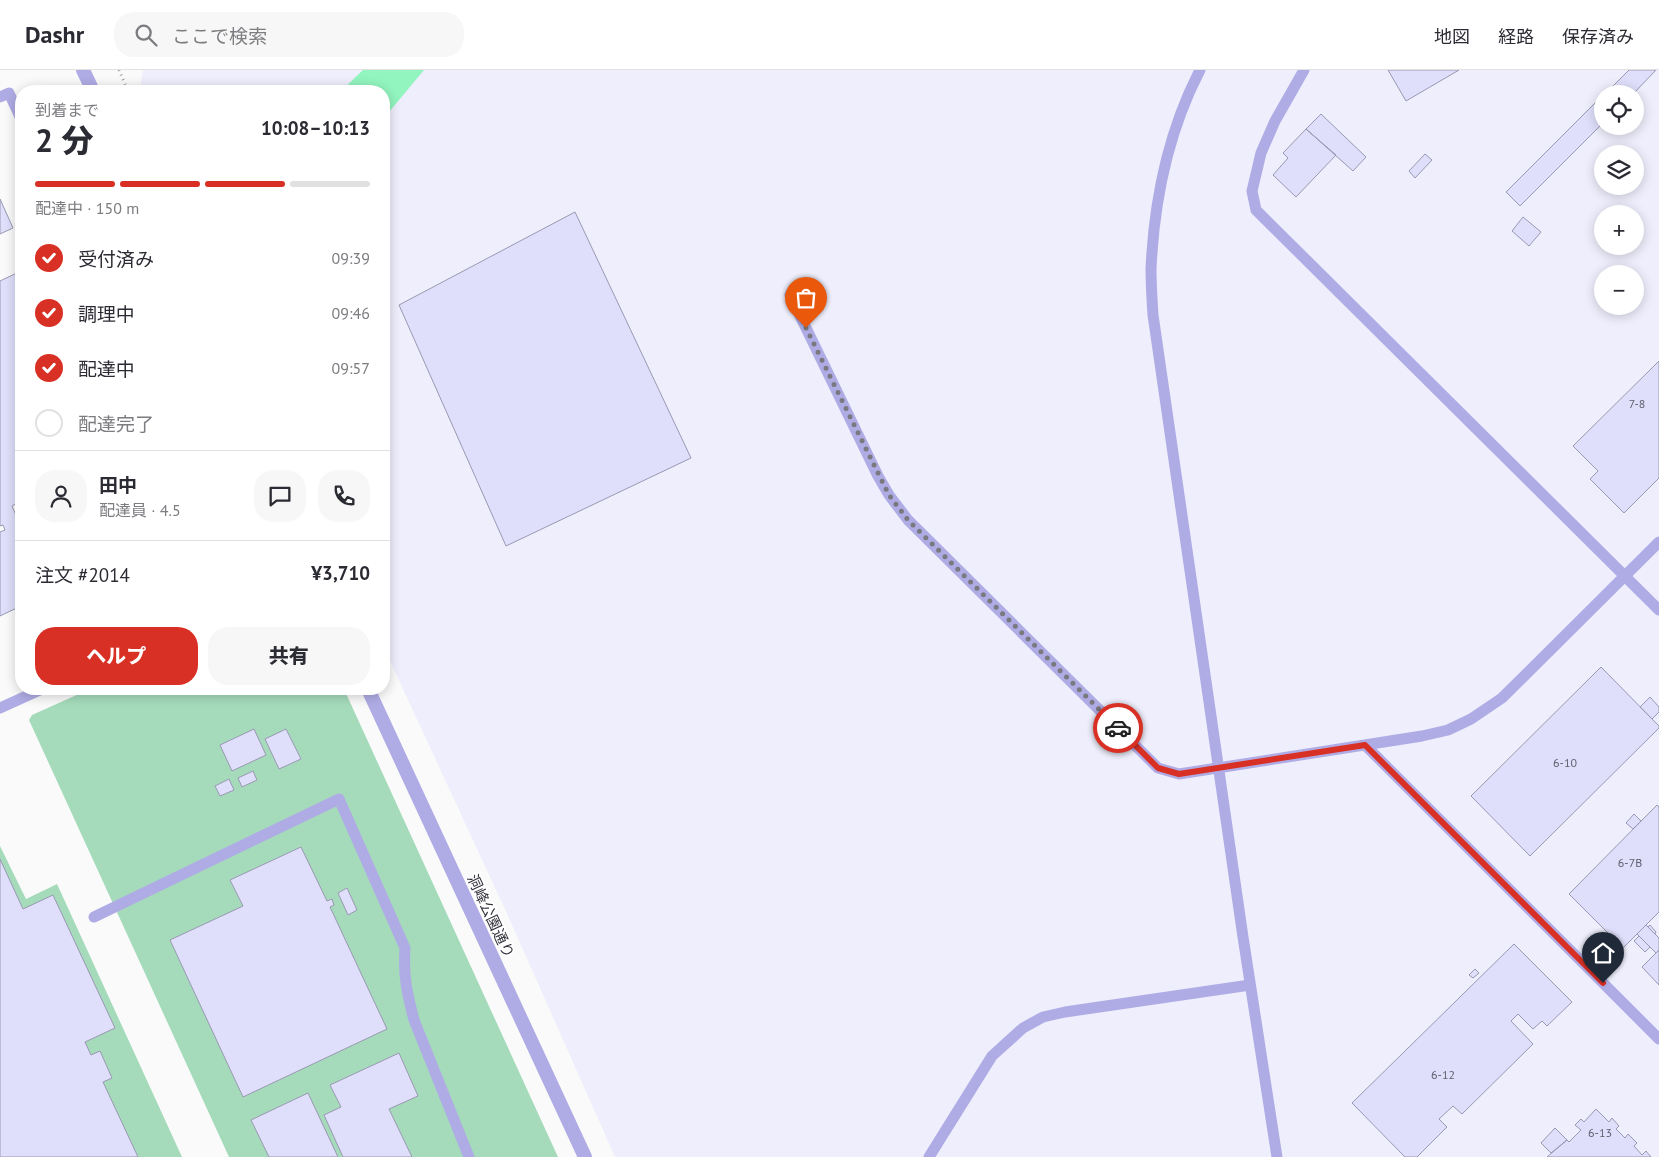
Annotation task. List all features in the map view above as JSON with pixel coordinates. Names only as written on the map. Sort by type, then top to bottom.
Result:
[{"type":"street","points":[[83,70],[90,85]]},
{"type":"street","name":"洞峰公園通り","points":[[371,695],[585,1157]]},
{"type":"lane","points":[[1200,70],[1192,85],[1176,127],[1162,175],[1154,222],[1151,271],[1153,315],[1276,1157]]},
{"type":"lane","points":[[1304,70],[1261,153],[1252,191],[1256,210],[1659,610]]},
{"type":"lane","points":[[0,97],[8,93],[15,107]]},
{"type":"lane","points":[[790,295],[878,476],[889,495],[908,520],[1158,768],[1179,774],[1448,730],[1471,719],[1502,698],[1659,542]]},
{"type":"lane","points":[[0,708],[29,695]]},
{"type":"lane","points":[[1365,745],[1659,1039]]},
{"type":"lane","points":[[94,917],[339,799],[405,948],[404,972],[414,1020],[469,1157]]},
{"type":"lane","points":[[929,1157],[992,1056],[1022,1028],[1043,1017],[1065,1012],[1250,985]]},
{"type":"path","points":[[119,70],[125,85]]},
{"type":"shaded area","points":[[143,70],[1659,70],[1659,1157],[615,1157],[509,918],[390,661],[390,85],[141,85]]},
{"type":"shaded area","points":[[363,70],[424,70],[390,111],[390,85],[347,85]]},
{"type":"shaded area","points":[[77,695],[347,695],[558,1157],[229,1157],[29,720],[32,715]]},
{"type":"shaded area","points":[[0,846],[26,899],[57,884],[182,1157],[0,1157]]},
{"type":"building","points":[[1388,70],[1459,70],[1406,101]]},
{"type":"building","points":[[1629,70],[1656,70],[1642,85],[1614,85]]},
{"type":"building","points":[[1594,104],[1594,132],[1520,206],[1506,192]]},
{"type":"building","points":[[1321,114],[1366,157],[1353,171],[1306,129]]},
{"type":"building","points":[[1306,129],[1336,155],[1296,197],[1273,175],[1288,158],[1283,153]]},
{"type":"building","points":[[1425,154],[1432,160],[1415,178],[1409,171]]},
{"type":"building","points":[[0,199],[13,228],[0,234]]},
{"type":"building","points":[[575,212],[691,458],[506,546],[399,305]]},
{"type":"building","points":[[1523,217],[1541,232],[1529,246],[1512,231]]},
{"type":"building","points":[[15,274],[15,504],[12,506],[15,513],[15,609],[0,616],[0,532],[5,530],[3,525],[0,526],[0,281]]},
{"type":"building","points":[[1659,361],[1659,478],[1624,513],[1590,479],[1598,471],[1573,446]]},
{"type":"building","points":[[1601,667],[1659,728],[1530,856],[1471,796]]},
{"type":"building","points":[[1650,697],[1659,707],[1659,712],[1652,719],[1640,707]]},
{"type":"building","points":[[254,729],[266,755],[232,771],[220,745]]},
{"type":"building","points":[[286,729],[301,759],[279,769],[265,739]]},
{"type":"building","points":[[253,771],[257,780],[242,787],[238,778]]},
{"type":"building","points":[[229,779],[234,790],[220,796],[215,786]]},
{"type":"building","points":[[1657,805],[1659,807],[1659,912],[1623,948],[1569,894]]},
{"type":"building","points":[[1634,814],[1641,821],[1633,829],[1626,823]]},
{"type":"building","points":[[301,847],[327,901],[332,899],[334,905],[330,907],[387,1029],[243,1097],[170,940],[243,906],[230,880]]},
{"type":"building","points":[[0,859],[23,909],[53,895],[115,1028],[85,1042],[91,1055],[100,1051],[112,1078],[103,1082],[138,1157],[0,1157]]},
{"type":"building","points":[[347,888],[357,910],[348,915],[338,893]]},
{"type":"building","points":[[1646,925],[1659,938],[1659,950],[1656,953],[1637,934]]},
{"type":"building","points":[[1650,925],[1656,932],[1655,934],[1648,927]]},
{"type":"building","points":[[1639,936],[1650,947],[1645,952],[1634,941]]},
{"type":"building","points":[[1514,944],[1572,1002],[1547,1026],[1542,1021],[1533,1029],[1518,1014],[1511,1021],[1533,1044],[1462,1114],[1453,1106],[1439,1119],[1447,1127],[1417,1157],[1405,1157],[1352,1103]]},
{"type":"building","points":[[1659,950],[1659,985],[1642,967]]},
{"type":"building","points":[[1475,969],[1479,973],[1473,978],[1469,975]]},
{"type":"building","points":[[399,1053],[418,1096],[389,1109],[412,1157],[343,1157],[324,1115],[341,1107],[330,1085]]},
{"type":"building","points":[[308,1093],[338,1157],[269,1157],[251,1120]]},
{"type":"building","points":[[1596,1109],[1609,1122],[1612,1118],[1619,1126],[1616,1129],[1625,1138],[1628,1134],[1637,1143],[1634,1146],[1642,1155],[1646,1151],[1651,1157],[1547,1157],[1567,1140],[1569,1142],[1581,1130],[1575,1125],[1581,1119],[1584,1122]]},
{"type":"building","points":[[1555,1128],[1567,1140],[1551,1153],[1541,1143]]},
{"type":"way so far","points":[[806,328],[878,476],[889,495],[908,520],[1118,728]]},
{"type":"route","points":[[1118,728],[1158,768],[1179,774],[1365,745],[1603,983]]}]
